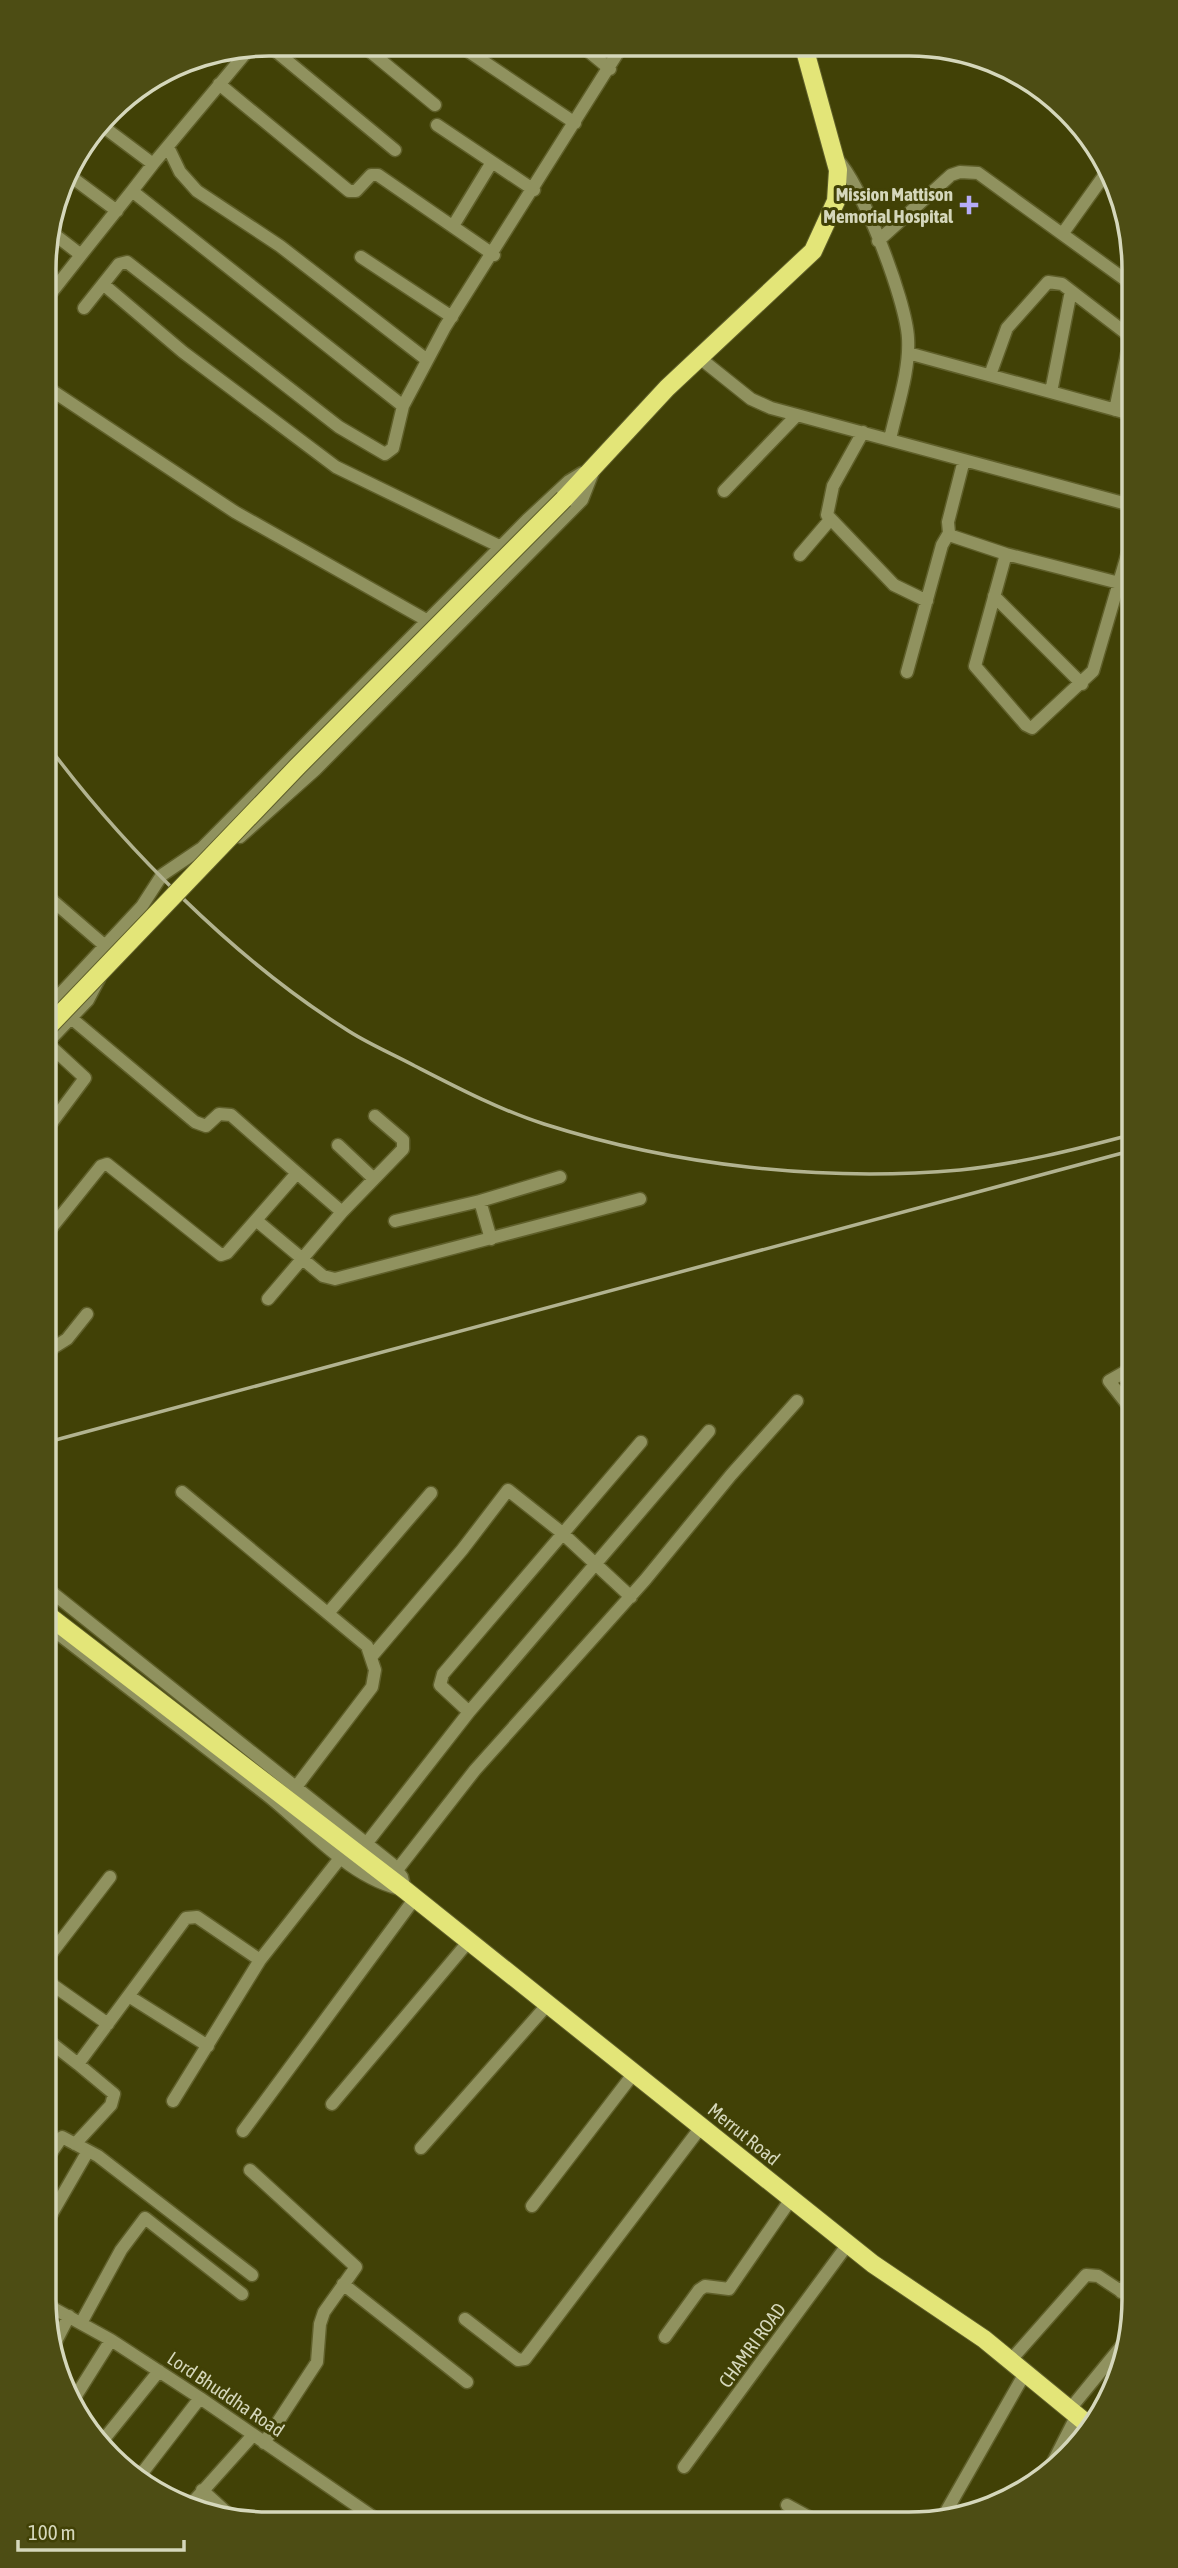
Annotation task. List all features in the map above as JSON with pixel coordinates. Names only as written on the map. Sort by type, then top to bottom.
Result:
[{"type":"main road","points":[[56,1019],[317,747],[596,466],[627,428],[813,251],[836,201],[838,170],[806,56]]},
{"type":"main road","name":"Merrut Road","points":[[56,1621],[376,1867],[848,2244],[1010,2361],[1079,2417]]},
{"type":"street","points":[[281,56],[395,150]]},
{"type":"street","points":[[384,56],[435,105]]},
{"type":"street","points":[[474,56],[575,123]]},
{"type":"street","points":[[594,56],[610,69]]},
{"type":"street","points":[[84,308],[120,264],[127,262],[339,427],[385,454],[393,448],[403,406],[452,317],[494,255],[617,56]]},
{"type":"street","points":[[56,287],[241,58]]},
{"type":"street","points":[[219,84],[349,191],[356,191],[371,175],[378,175],[494,255]]},
{"type":"street","points":[[437,125],[534,190]]},
{"type":"street","points":[[108,130],[153,164]]},
{"type":"street","points":[[168,147],[180,172],[197,191],[280,246],[427,360]]},
{"type":"street","points":[[834,157],[853,179],[905,320],[908,353],[890,439]]},
{"type":"street","points":[[453,226],[492,162]]},
{"type":"street","points":[[878,241],[951,175],[960,172],[978,173],[1122,277]]},
{"type":"street","points":[[1063,233],[1101,179]]},
{"type":"street","points":[[76,180],[117,211]]},
{"type":"street","points":[[131,191],[403,406]]},
{"type":"street","points":[[59,238],[81,255]]},
{"type":"street","points":[[360,257],[452,317]]},
{"type":"street","points":[[990,376],[1007,328],[1042,286],[1056,281],[1122,330]]},
{"type":"street","points":[[103,284],[183,352],[337,467],[501,547]]},
{"type":"street","points":[[1051,392],[1071,291]]},
{"type":"street","points":[[908,353],[1121,412]]},
{"type":"street","points":[[701,359],[751,398],[797,415],[1122,502]]},
{"type":"street","points":[[56,393],[235,512],[428,621]]},
{"type":"street","points":[[724,491],[797,415]]},
{"type":"street","points":[[863,432],[830,494],[826,510],[829,521],[894,586],[927,601]]},
{"type":"street","points":[[907,673],[942,545],[948,533],[948,522],[964,460]]},
{"type":"street","points":[[56,994],[142,906],[162,875],[202,848],[569,481],[596,466]]},
{"type":"street","points":[[202,848],[213,850],[233,842],[315,770],[582,500],[596,466]]},
{"type":"street","points":[[800,555],[829,521]]},
{"type":"street","points":[[948,533],[1006,554],[1122,583]]},
{"type":"street","points":[[1006,554],[975,666],[1026,726],[1032,728],[1038,726],[1082,684],[1097,663],[1122,590]]},
{"type":"street","points":[[994,596],[1082,684]]},
{"type":"street","points":[[56,903],[103,946]]},
{"type":"street","points":[[56,1034],[95,990],[100,979],[103,946]]},
{"type":"street","points":[[71,1018],[195,1122],[206,1126],[219,1114],[231,1115],[342,1212]]},
{"type":"street","points":[[56,1051],[85,1078],[56,1117]]},
{"type":"street","points":[[268,1299],[342,1212],[399,1155],[404,1144],[375,1116]]},
{"type":"street","points":[[338,1145],[374,1179]]},
{"type":"street","points":[[56,1223],[101,1166],[107,1164],[216,1254],[227,1253],[297,1173]]},
{"type":"street","points":[[395,1221],[560,1177]]},
{"type":"street","points":[[256,1220],[323,1276],[334,1279],[640,1199]]},
{"type":"street","points":[[480,1200],[491,1239]]},
{"type":"street","points":[[56,1346],[67,1339],[87,1314]]},
{"type":"street","points":[[1122,1374],[1109,1381],[1122,1398]]},
{"type":"street","points":[[397,1870],[474,1770],[631,1597],[797,1401]]},
{"type":"street","points":[[366,1844],[470,1712],[709,1431]]},
{"type":"street","points":[[470,1712],[440,1685],[443,1674],[641,1441]]},
{"type":"street","points":[[372,1656],[463,1550],[508,1490],[561,1532],[631,1597]]},
{"type":"street","points":[[182,1492],[330,1612],[367,1646],[372,1656],[375,1679],[372,1687],[296,1787]]},
{"type":"street","points":[[330,1612],[431,1493]]},
{"type":"street","points":[[56,1596],[397,1870],[410,1894]]},
{"type":"street","points":[[56,1633],[341,1857],[383,1886],[410,1894]]},
{"type":"street","points":[[173,2101],[260,1960],[341,1857]]},
{"type":"street","points":[[56,1947],[110,1877]]},
{"type":"street","points":[[243,2131],[410,1894]]},
{"type":"street","points":[[78,2064],[186,1918],[192,1916],[260,1960]]},
{"type":"street","points":[[332,2104],[470,1941]]},
{"type":"street","points":[[56,1987],[108,2024]]},
{"type":"street","points":[[130,1997],[208,2046]]},
{"type":"street","points":[[421,2148],[548,2004]]},
{"type":"street","points":[[56,2047],[114,2094],[110,2105],[75,2144]]},
{"type":"street","points":[[532,2206],[634,2073]]},
{"type":"street","points":[[465,2319],[518,2360],[526,2359],[701,2127]]},
{"type":"street","points":[[56,2144],[61,2137],[88,2151],[252,2275]]},
{"type":"street","points":[[56,2206],[88,2151]]},
{"type":"street","points":[[195,2499],[258,2439],[317,2362],[320,2324],[324,2312],[356,2267],[355,2262],[250,2170]]},
{"type":"street","points":[[665,2337],[699,2290],[705,2286],[729,2289],[791,2199]]},
{"type":"street","points":[[151,2220],[158,2202]]},
{"type":"street","points":[[81,2323],[121,2250],[144,2219],[151,2220],[242,2294]]},
{"type":"street","name":"CHAMRI ROAD","points":[[684,2467],[848,2244]]},
{"type":"street","points":[[1010,2361],[1086,2276],[1093,2274],[1121,2292]]},
{"type":"street","points":[[344,2284],[467,2382]]},
{"type":"street","name":"Lord Bhuddha Road","points":[[57,2310],[159,2371],[366,2512]]},
{"type":"street","points":[[59,2334],[69,2316]]},
{"type":"street","points":[[78,2392],[111,2340]]},
{"type":"street","points":[[1064,2444],[1111,2365]]},
{"type":"street","points":[[106,2436],[159,2371]]},
{"type":"street","points":[[948,2508],[1025,2373]]},
{"type":"street","points":[[144,2471],[200,2398]]},
{"type":"street","points":[[202,2490],[219,2506]]},
{"type":"street","points":[[787,2505],[800,2512]]},
{"type":"railway","points":[[56,756],[109,821],[183,899],[222,935],[303,1000],[361,1038],[462,1090],[544,1124],[594,1139],[697,1160],[803,1172],[855,1174],[960,1170],[1045,1156],[1122,1137]]},
{"type":"railway","points":[[56,1440],[1122,1153]]},
{"type":"place","name":"Mission Mattison Memorial Hospital","points":[[969,205]]}]
